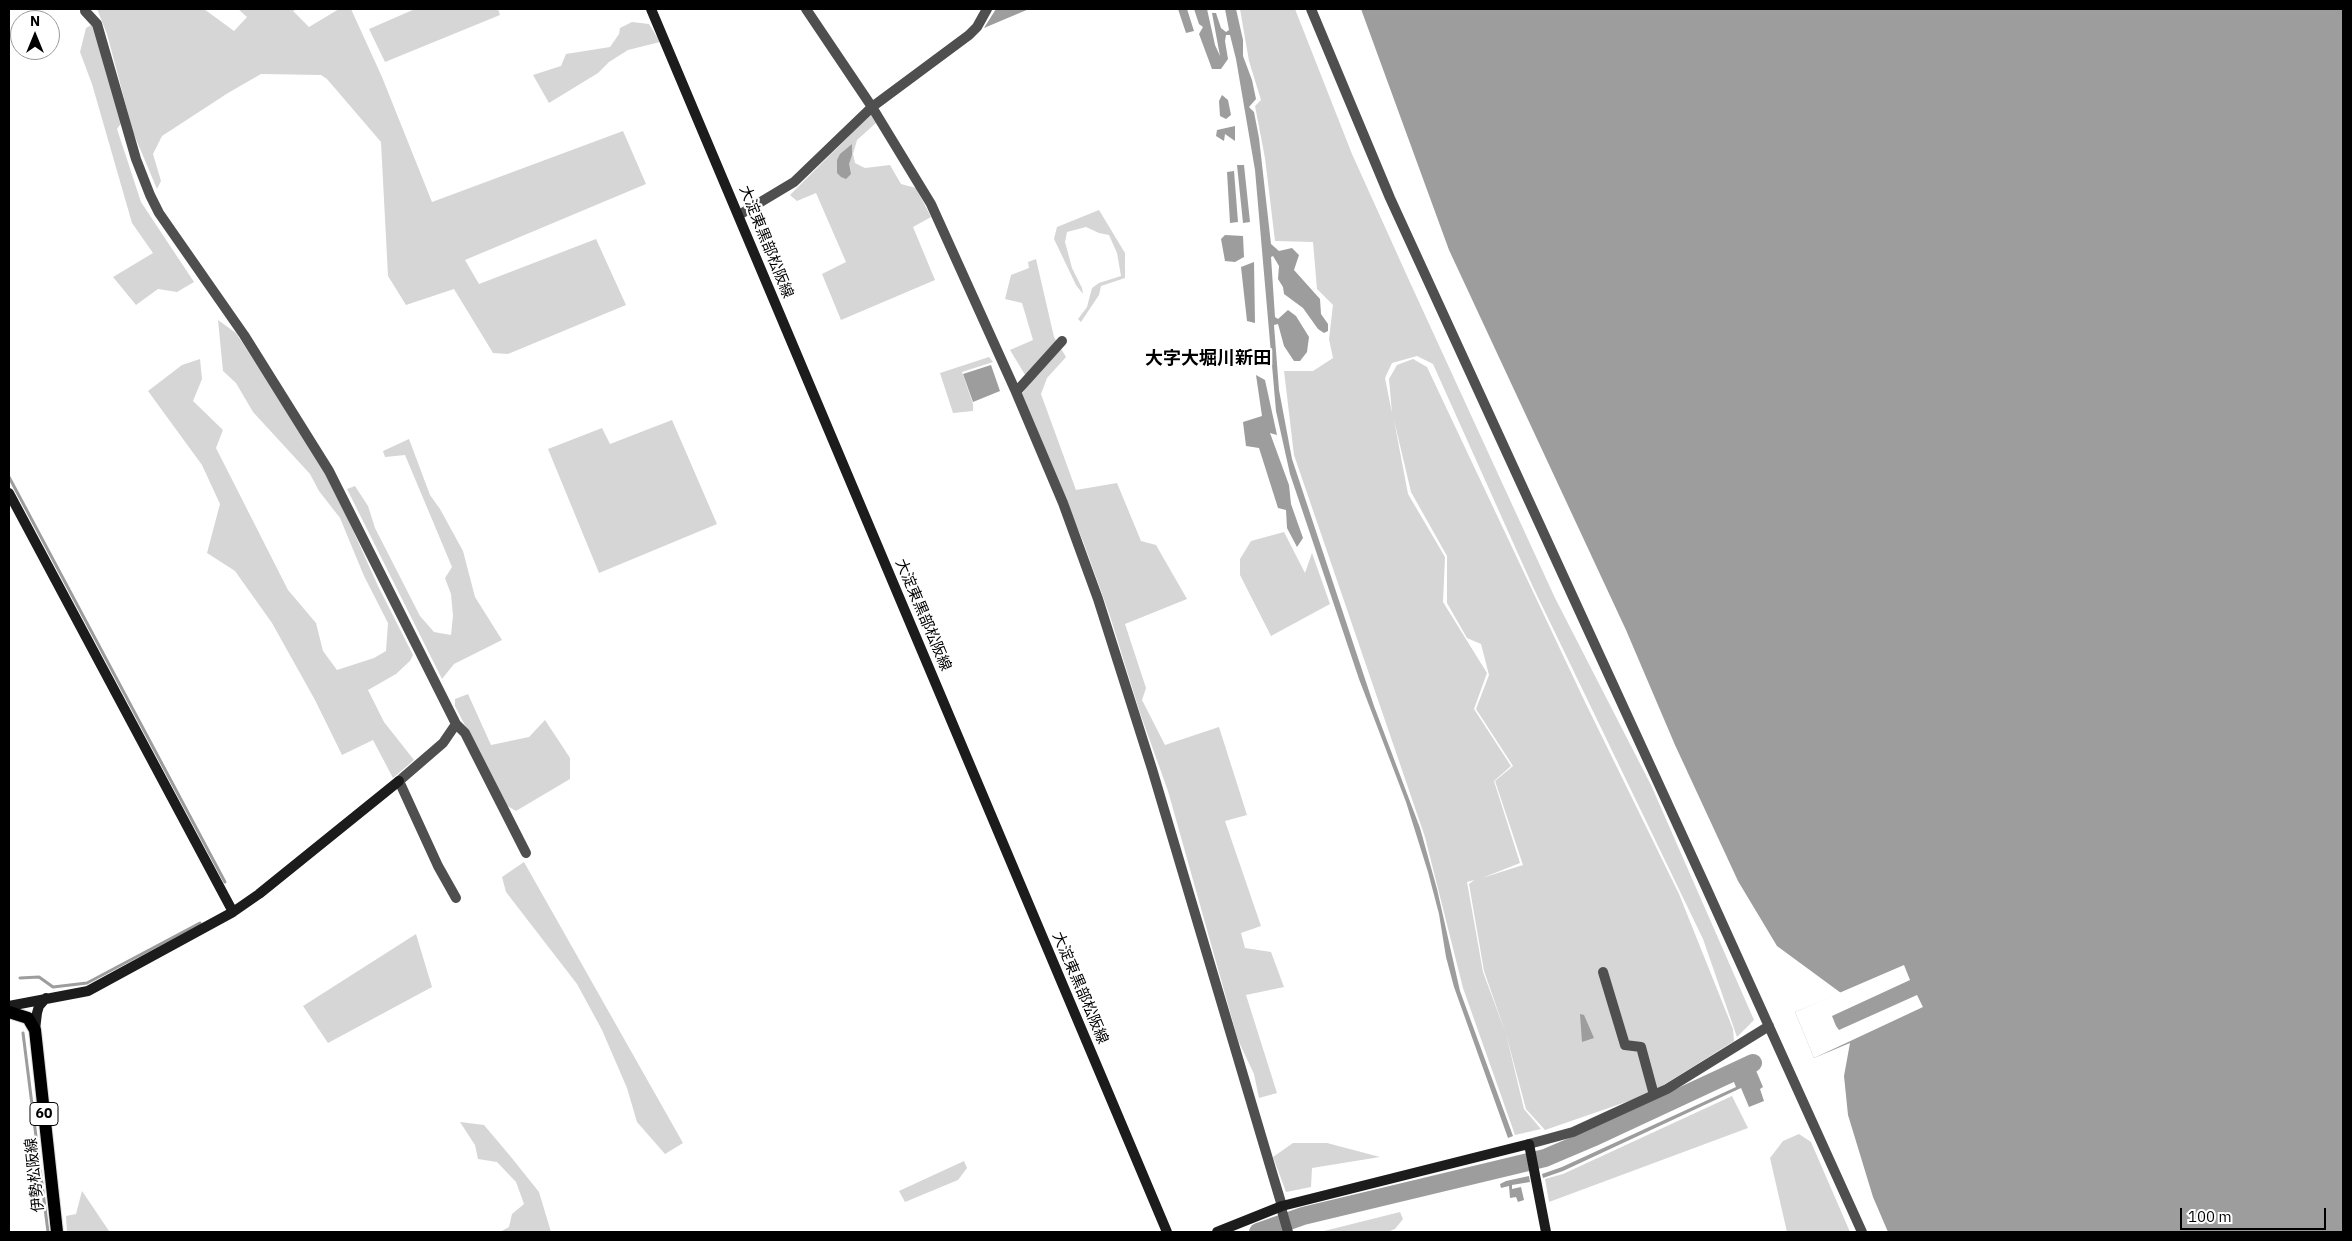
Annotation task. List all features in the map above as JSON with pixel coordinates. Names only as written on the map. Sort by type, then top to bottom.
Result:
[{"type":"main road","points":[[9,1012],[28,1018],[35,1030]]},
{"type":"main road","name":"伊勢松阪線","points":[[35,1030],[57,1232]]},
{"type":"street","name":"大淀東黒部松阪線","points":[[651,9],[1167,1232]]},
{"type":"street","points":[[806,9],[872,107],[930,204],[1016,392],[1063,503],[1098,599],[1152,769],[1283,1210],[1287,1230]]},
{"type":"street","points":[[739,215],[794,182],[872,107],[964,40],[977,27],[987,9]]},
{"type":"street","points":[[1310,9],[1390,198],[1862,1232]]},
{"type":"street","points":[[85,11],[97,24],[136,158],[159,213],[244,335],[329,471],[456,724],[465,733],[526,853]]},
{"type":"street","points":[[1016,392],[1062,341]]},
{"type":"street","points":[[9,493],[233,912]]},
{"type":"street","points":[[9,1006],[88,990],[233,912],[259,894],[398,781],[443,743],[456,724]]},
{"type":"street","points":[[398,781],[438,866],[456,898]]},
{"type":"street","points":[[1602,972],[1625,1045],[1641,1047],[1654,1095]]},
{"type":"street","points":[[35,1030],[39,1006],[47,997]]},
{"type":"street","points":[[1217,1232],[1283,1210],[1530,1147],[1572,1132],[1668,1089],[1769,1026]]},
{"type":"street","points":[[1530,1147],[1546,1232]]},
{"type":"shaded area","points":[[97,9],[204,9],[234,31],[247,17],[238,9],[297,9],[293,11],[309,27],[339,9],[351,9],[382,77],[432,202],[623,131],[646,184],[465,260],[479,284],[596,239],[626,305],[508,354],[493,353],[454,289],[406,305],[388,276],[381,142],[327,79],[321,75],[261,74],[162,136],[153,154],[161,181],[157,189],[133,132],[107,34]]},
{"type":"shaded area","points":[[415,9],[498,9],[500,15],[385,62],[369,29]]},
{"type":"shaded area","points":[[996,9],[1029,9],[984,28]]},
{"type":"shaded area","points":[[1178,9],[1187,9],[1194,31],[1186,33]]},
{"type":"shaded area","points":[[1194,9],[1207,9],[1215,45],[1220,56],[1212,13],[1216,13],[1221,28],[1226,32],[1229,30],[1225,9],[1236,9],[1243,40],[1243,56],[1252,80],[1256,99],[1249,107],[1254,112],[1259,138],[1271,244],[1279,251],[1292,248],[1299,255],[1294,270],[1320,299],[1321,314],[1328,324],[1328,331],[1324,333],[1318,329],[1303,308],[1284,294],[1283,287],[1278,279],[1279,266],[1273,256],[1271,257],[1275,317],[1278,319],[1288,310],[1296,316],[1309,337],[1307,352],[1300,361],[1294,361],[1284,346],[1278,324],[1274,325],[1279,390],[1292,459],[1374,706],[1420,828],[1437,889],[1460,991],[1513,1136],[1508,1138],[1454,987],[1446,957],[1439,914],[1406,802],[1359,679],[1290,474],[1276,411],[1255,170],[1236,59],[1230,35],[1226,35],[1228,59],[1221,69],[1212,69],[1199,34],[1203,27],[1199,24]]},
{"type":"shaded area","points":[[1240,9],[1295,9],[1352,154],[1408,278],[1555,598],[1651,785],[1754,1020],[1737,1037],[1703,939],[1533,587],[1433,364],[1417,356],[1392,363],[1385,378],[1392,413],[1389,379],[1397,365],[1413,359],[1427,367],[1585,702],[1679,894],[1733,1029],[1734,1041],[1649,1094],[1545,1130],[1526,1109],[1506,1034],[1524,1109],[1541,1129],[1515,1135],[1463,988],[1425,837],[1294,455],[1284,371],[1313,371],[1333,358],[1329,339],[1333,305],[1317,289],[1313,242],[1275,241],[1265,158],[1255,106],[1261,100],[1249,61]],"holes":[[[1394,420],[1411,492],[1447,556],[1447,603],[1467,638],[1481,644],[1489,675],[1476,709],[1513,766],[1495,781],[1523,865],[1482,878],[1520,863],[1494,781],[1511,766],[1474,709],[1487,673],[1443,602],[1445,557],[1408,494]],[[1474,880],[1469,884],[1484,971],[1506,1034],[1483,972],[1467,882]]]},
{"type":"shaded area","points":[[1361,9],[2343,9],[2343,1232],[1888,1232],[1873,1197],[1848,1115],[1844,1076],[1850,1043],[1814,1058],[1795,1012],[1841,993],[1777,946],[1738,881],[1675,745],[1626,630],[1449,250]]},
{"type":"shaded area","points":[[632,22],[649,24],[660,42],[628,50],[609,62],[598,73],[549,103],[533,75],[561,66],[566,54],[610,47],[619,34],[620,28]]},
{"type":"shaded area","points":[[93,24],[122,122],[117,129],[141,202],[194,282],[177,292],[158,289],[136,305],[113,277],[153,253],[132,223],[92,84],[80,52],[86,28]]},
{"type":"shaded area","points":[[1222,95],[1228,100],[1231,115],[1226,119],[1220,116],[1219,101]]},
{"type":"shaded area","points":[[871,114],[876,123],[857,140],[853,154],[855,163],[865,168],[890,165],[901,184],[916,188],[931,217],[913,227],[935,280],[841,320],[822,274],[846,262],[816,193],[797,201],[790,195]]},
{"type":"shaded area","points":[[1235,126],[1235,141],[1225,134],[1224,141],[1216,136],[1217,130]]},
{"type":"shaded area","points":[[852,144],[852,155],[849,164],[851,174],[846,179],[837,173],[837,160],[840,154]]},
{"type":"shaded area","points":[[1237,165],[1244,165],[1250,222],[1243,223]]},
{"type":"shaded area","points":[[1234,171],[1238,222],[1230,223],[1227,172]]},
{"type":"shaded area","points":[[1099,210],[1125,253],[1125,278],[1101,286],[1099,295],[1081,322],[1078,319],[1087,307],[1092,288],[1099,283],[1121,276],[1117,253],[1109,235],[1086,227],[1067,232],[1065,242],[1072,268],[1083,294],[1076,285],[1054,239],[1057,227]]},
{"type":"shaded area","points":[[1225,235],[1243,236],[1244,257],[1235,262],[1225,261],[1221,239]]},
{"type":"shaded area","points":[[1036,259],[1054,337],[1066,357],[1047,378],[1041,394],[1076,490],[1117,483],[1141,541],[1156,545],[1187,599],[1125,624],[1146,688],[1142,700],[1165,745],[1219,727],[1247,815],[1225,821],[1261,926],[1241,933],[1245,948],[1271,952],[1284,987],[1246,995],[1277,1093],[1259,1098],[1254,1074],[1238,1040],[1168,791],[1140,713],[1110,616],[1083,541],[1021,395],[1030,383],[1010,350],[1033,340],[1022,303],[1005,299],[1011,275],[1029,268],[1028,262]]},
{"type":"shaded area","points":[[1254,262],[1255,323],[1247,321],[1241,267]]},
{"type":"shaded area","points":[[218,320],[236,333],[328,475],[378,586],[413,655],[410,661],[396,674],[368,690],[384,722],[414,760],[393,778],[373,740],[342,755],[315,700],[272,623],[235,571],[207,553],[220,504],[202,465],[148,391],[182,365],[200,359],[202,379],[193,401],[223,430],[216,448],[288,590],[316,623],[323,651],[337,670],[374,658],[386,651],[388,623],[364,576],[340,518],[319,491],[310,474],[253,412],[236,383],[223,371]]},
{"type":"shaded area","points":[[989,357],[993,362],[962,372],[973,404],[973,411],[953,413],[940,373]]},
{"type":"shaded area","points":[[991,365],[1000,391],[973,402],[963,374]]},
{"type":"shaded area","points":[[1256,375],[1265,380],[1277,435],[1270,433],[1289,485],[1291,504],[1303,538],[1297,547],[1287,528],[1286,510],[1278,508],[1259,448],[1246,446],[1243,422],[1262,416]]},
{"type":"shaded area","points":[[672,420],[717,524],[599,573],[548,449],[602,428],[610,444]]},
{"type":"shaded area","points":[[409,439],[430,495],[440,509],[463,551],[475,597],[502,640],[454,664],[442,679],[347,489],[355,486],[368,506],[375,528],[420,616],[434,632],[451,635],[453,616],[451,594],[445,578],[452,567],[405,455],[385,457],[383,451]]},
{"type":"shaded area","points":[[1284,532],[1305,573],[1312,553],[1330,604],[1271,636],[1240,575],[1240,559],[1251,541]]},
{"type":"shaded area","points":[[468,694],[491,745],[529,737],[545,720],[570,758],[570,779],[516,811],[506,805],[455,706],[455,699]]},
{"type":"shaded area","points":[[524,862],[683,1143],[665,1154],[637,1122],[627,1088],[602,1030],[577,984],[506,892],[502,877]]},
{"type":"shaded area","points":[[416,934],[432,987],[328,1043],[303,1006]]},
{"type":"shaded area","points":[[1580,1014],[1584,1015],[1594,1038],[1582,1042]]},
{"type":"shaded area","points":[[1752,1061],[1763,1087],[1760,1089],[1764,1101],[1749,1107],[1741,1088],[1563,1171],[1543,1178],[1542,1174],[1562,1167],[1736,1087],[1729,1070]]},
{"type":"shaded area","points":[[1732,1096],[1748,1128],[1549,1202],[1545,1179],[1563,1174]]},
{"type":"shaded area","points":[[460,1122],[484,1125],[511,1157],[539,1192],[551,1232],[500,1232],[509,1227],[512,1214],[524,1204],[516,1182],[497,1162],[478,1159],[475,1145]]},
{"type":"shaded area","points":[[1799,1134],[1811,1142],[1850,1232],[1787,1232],[1770,1158],[1783,1141]]},
{"type":"shaded area","points":[[1293,1143],[1327,1143],[1380,1157],[1312,1168],[1311,1187],[1286,1192],[1273,1157]]},
{"type":"shaded area","points":[[964,1161],[967,1168],[958,1180],[905,1202],[899,1191]]},
{"type":"shaded area","points":[[1529,1176],[1530,1182],[1512,1185],[1512,1189],[1521,1187],[1524,1200],[1518,1202],[1516,1197],[1510,1198],[1509,1186],[1501,1188],[1500,1184],[1506,1181]]},
{"type":"shaded area","points":[[82,1191],[109,1231],[67,1232],[66,1216],[76,1214]]},
{"type":"shaded area","points":[[1400,1212],[1403,1219],[1395,1229],[1387,1232],[1320,1232]]},
{"type":"pier","points":[[1904,965],[1910,980],[1832,1016],[1836,1026],[1839,1030],[1917,995],[1923,1007],[1814,1058],[1795,1012]]},
{"type":"waterway","points":[[9,477],[225,882]]},
{"type":"waterway","points":[[20,978],[39,977],[53,987],[87,983],[200,923]]},
{"type":"waterway","points":[[23,1033],[48,1232]]},
{"type":"waterway","points":[[1258,1232],[1303,1216],[1545,1158],[1753,1063]]},
{"type":"district","name":"大字大堀川新田","points":[[1208,359]]}]
